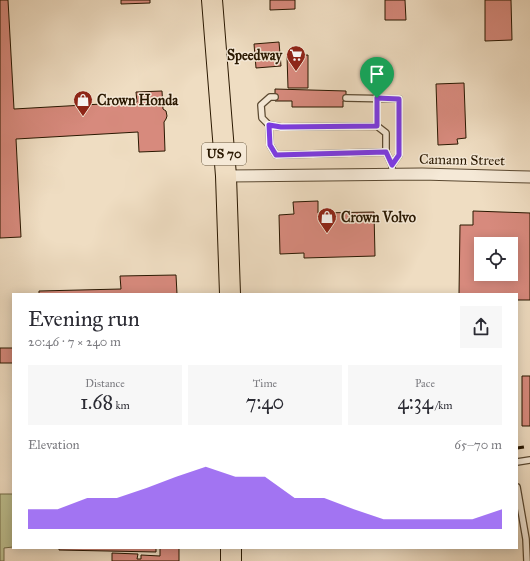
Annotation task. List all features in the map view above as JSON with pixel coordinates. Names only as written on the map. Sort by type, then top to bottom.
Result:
[{"type":"highway","name":"US 70","points":[[212,0],[226,176],[230,293]]},
{"type":"highway","points":[[231,549],[231,561]]},
{"type":"street","name":"Camann Street","points":[[226,176],[392,169],[530,177]]},
{"type":"lane","points":[[275,96],[270,97],[261,105],[262,118],[269,125],[281,127],[377,126],[386,133],[386,152],[392,169]]},
{"type":"lane","points":[[346,98],[399,99],[399,155],[392,169]]},
{"type":"lane","points":[[377,98],[377,126]]},
{"type":"lane","points":[[269,125],[270,145],[276,155],[386,152]]},
{"type":"lane","points":[[518,462],[530,460]]},
{"type":"lane","points":[[518,493],[526,539],[527,561]]},
{"type":"green space","points":[[0,494],[12,494],[12,547],[4,548],[4,561],[0,561]]},
{"type":"building","name":"Crown Honda","points":[[0,0],[8,0],[14,109],[137,102],[136,92],[162,91],[163,109],[166,111],[167,116],[164,122],[165,151],[139,152],[138,132],[16,139],[21,237],[0,238]]},
{"type":"building","points":[[121,0],[150,0],[150,3],[121,4]]},
{"type":"building","points":[[270,0],[295,0],[295,9],[270,10]]},
{"type":"building","points":[[385,0],[405,0],[406,20],[385,20]]},
{"type":"building","points":[[485,0],[511,0],[512,40],[485,41]]},
{"type":"building","points":[[279,42],[281,66],[256,68],[254,44]]},
{"type":"building","points":[[308,55],[308,88],[288,88],[287,56]]},
{"type":"building","points":[[464,83],[466,138],[457,139],[458,144],[438,145],[436,84]]},
{"type":"building","points":[[275,89],[346,91],[346,100],[343,101],[343,107],[292,107],[292,101],[275,101]]},
{"type":"building","name":"Crown Volvo","points":[[318,201],[318,213],[374,212],[375,256],[304,258],[304,253],[280,254],[279,215],[294,214],[293,202]]},
{"type":"building","points":[[473,211],[530,213],[530,300],[518,300],[518,293],[459,293],[460,225],[473,225]]},
{"type":"building","points":[[176,275],[177,293],[39,293],[39,291],[121,289],[120,276]]},
{"type":"building","points":[[0,348],[12,348],[12,363],[0,363]]},
{"type":"building","points":[[522,376],[530,376],[530,426],[522,426]]},
{"type":"building","points":[[156,549],[156,552],[59,550]]},
{"type":"building","points":[[160,549],[179,549],[179,561],[112,561],[112,553],[138,554],[137,559],[141,559],[141,555],[160,556]]},
{"type":"railway","points":[[518,448],[530,446]]},
{"type":"place","name":"Speedway","points":[[296,72]]},
{"type":"place","name":"Crown Honda","points":[[83,117]]},
{"type":"place","name":"Crown Volvo","points":[[327,234]]},
{"type":"route","points":[[377,98],[399,99],[399,155],[392,165],[386,152],[276,155],[270,145],[269,125],[281,127],[377,126],[377,98]]}]
